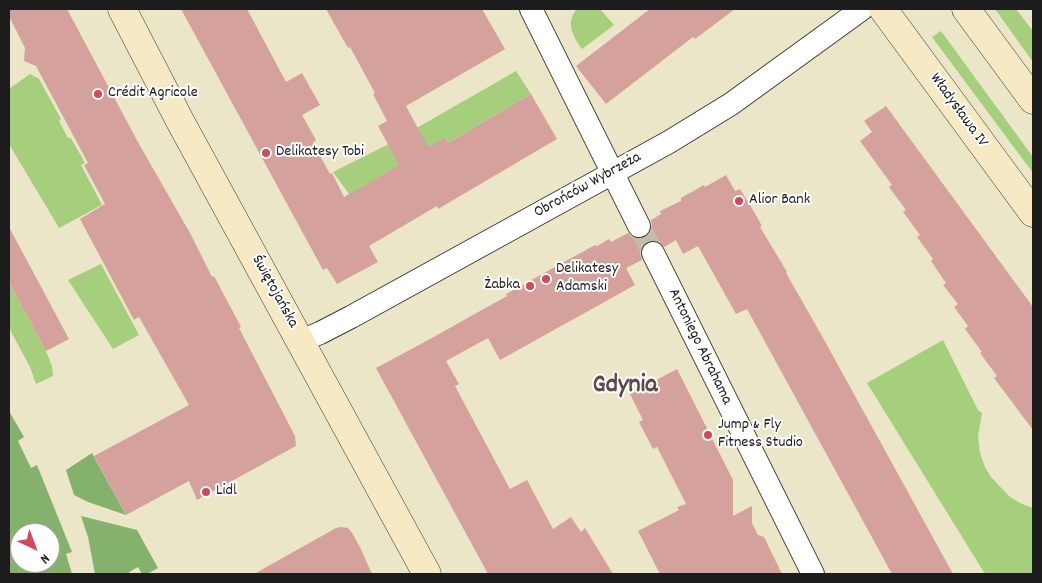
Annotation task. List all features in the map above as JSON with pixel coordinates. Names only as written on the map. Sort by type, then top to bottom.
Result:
[{"type":"street","name":"Świętojańska","points":[[122,9],[427,574]]},
{"type":"street","points":[[531,9],[640,226]]},
{"type":"street","name":"Obrońców Wybrzeża","points":[[301,341],[351,317],[669,142],[731,104],[862,9]]},
{"type":"street","name":"Władysława IV","points":[[883,9],[1033,214]]},
{"type":"street","points":[[966,9],[1033,100]]},
{"type":"street","name":"Antoniego Abrahama","points":[[653,253],[812,574]]},
{"type":"green space","points":[[577,9],[600,9],[614,25],[582,49],[573,34],[571,24],[573,14]]},
{"type":"green space","points":[[995,9],[1016,9],[1033,31],[1033,62]]},
{"type":"green space","points":[[941,31],[1033,157],[1033,173],[932,37]]},
{"type":"green space","points":[[516,71],[531,94],[448,143],[445,138],[360,188],[352,198],[333,172],[387,145]]},
{"type":"green space","points":[[30,74],[39,79],[61,119],[59,121],[68,138],[71,138],[85,163],[81,165],[102,205],[59,228],[9,144],[9,89]]},
{"type":"green space","points":[[101,264],[139,335],[113,349],[68,280]]},
{"type":"green space","points":[[9,282],[52,366],[53,376],[36,384],[30,367],[9,328]]},
{"type":"green space","points":[[943,340],[978,410],[982,413],[978,436],[980,453],[985,467],[991,477],[1010,497],[1033,508],[1033,574],[985,574],[867,383]]},
{"type":"green space","points":[[9,411],[24,437],[18,441],[31,468],[37,465],[72,552],[66,554],[72,574],[9,574]]},
{"type":"green space","points":[[92,453],[126,515],[88,502],[74,495],[66,470]]},
{"type":"green space","points":[[81,516],[137,530],[158,568],[147,574],[142,574],[138,567],[129,572],[130,574],[95,574],[88,537]]},
{"type":"building","points":[[9,9],[67,9],[139,144],[190,233],[212,277],[214,276],[295,436],[296,446],[197,500],[189,481],[126,515],[94,456],[189,405],[139,317],[134,320],[80,219],[105,204],[84,165],[88,163],[36,66],[24,61],[25,48],[9,16]]},
{"type":"building","points":[[181,9],[247,9],[286,82],[302,73],[320,105],[302,115],[316,140],[313,143],[330,174],[332,173],[344,197],[399,165],[378,126],[387,121],[373,94],[375,93],[350,47],[348,48],[326,9],[482,9],[505,49],[406,106],[428,147],[445,138],[448,143],[531,94],[557,139],[438,209],[437,206],[369,246],[378,262],[337,284],[327,268],[323,270]]},
{"type":"building","points":[[650,9],[735,9],[695,39],[693,37],[606,104],[576,66]]},
{"type":"building","points":[[886,106],[1033,307],[1033,430],[994,378],[997,376],[965,329],[968,326],[954,307],[958,304],[943,285],[946,283],[931,261],[933,259],[917,237],[920,235],[903,212],[906,210],[889,187],[892,185],[860,141],[872,132],[864,121]]},
{"type":"building","points":[[726,175],[735,191],[740,189],[753,210],[762,226],[760,227],[787,272],[953,574],[892,574],[747,309],[736,314],[698,246],[683,254],[676,240],[664,247],[660,242],[653,240],[642,246],[640,253],[642,260],[626,268],[635,285],[500,360],[488,338],[446,361],[459,384],[455,386],[510,489],[527,480],[553,529],[571,517],[581,532],[585,528],[613,574],[488,574],[376,368],[595,245],[597,246],[609,239],[611,242],[628,233],[638,239],[645,237],[650,234],[651,220],[661,214],[660,211],[681,201],[681,198],[704,185],[705,187]]},
{"type":"building","points":[[9,227],[69,339],[46,351],[9,282]]},
{"type":"building","points":[[677,369],[733,480],[733,516],[752,506],[752,523],[758,535],[764,537],[782,574],[660,574],[638,531],[679,510],[677,507],[686,504],[657,447],[653,449],[639,422],[643,420],[630,394]]},
{"type":"building","points":[[336,528],[348,528],[352,533],[372,574],[254,574]]},
{"type":"tunnel","points":[[639,226],[653,253]]},
{"type":"place","name":"Crédit Agricole","points":[[98,94]]},
{"type":"place","name":"Delikatesy Tobi","points":[[266,153]]},
{"type":"place","name":"Alior Bank","points":[[739,201]]},
{"type":"place","name":"Delikatesy Adamski","points":[[546,279]]},
{"type":"place","name":"Żabka","points":[[530,286]]},
{"type":"place","name":"Jump & Fly Fitness Studio","points":[[708,435]]},
{"type":"place","name":"Lidl","points":[[206,492]]},
{"type":"district","name":"Gdynia","points":[[625,387]]}]
